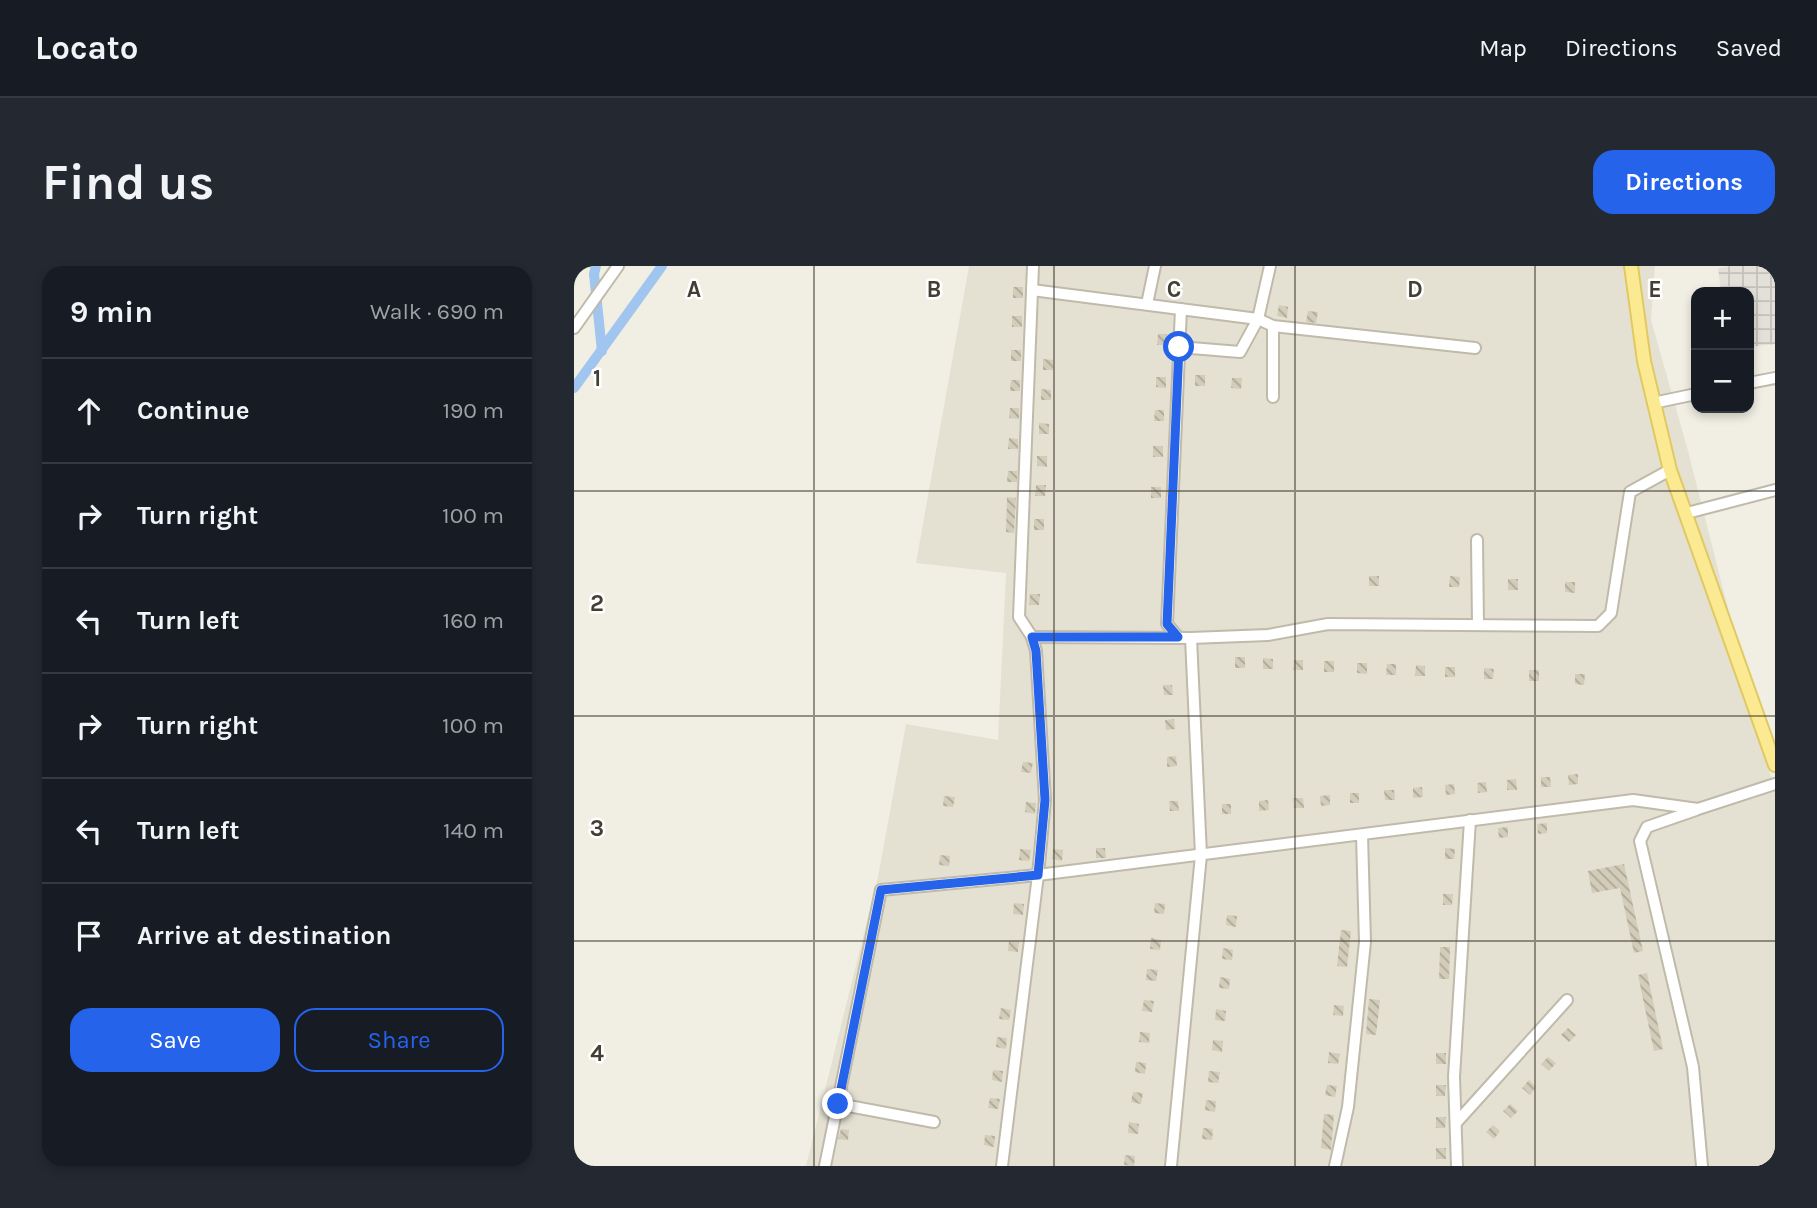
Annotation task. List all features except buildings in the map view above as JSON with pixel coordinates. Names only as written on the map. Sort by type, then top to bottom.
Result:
[{"type":"main road","points":[[1631,266],[1637,320],[1653,403],[1670,470],[1775,765]]},
{"type":"street","points":[[574,328],[618,266]]},
{"type":"street","points":[[1002,1166],[1045,800],[1036,651],[1032,637],[1019,617],[1033,266]]},
{"type":"street","points":[[1147,304],[1155,266]]},
{"type":"street","points":[[1179,347],[1240,352],[1258,319],[1270,266]]},
{"type":"street","points":[[1032,290],[1258,319],[1273,326],[1475,348]]},
{"type":"street","points":[[1178,637],[1167,624],[1181,309]]},
{"type":"street","points":[[1273,326],[1273,397]]},
{"type":"street","points":[[1754,382],[1775,378]]},
{"type":"street","points":[[1653,403],[1691,395]]},
{"type":"street","points":[[1032,637],[1191,638],[1268,635],[1328,624],[1598,626],[1611,613],[1630,492],[1670,470]]},
{"type":"street","points":[[1686,513],[1775,490]]},
{"type":"street","points":[[1477,540],[1478,625]]},
{"type":"street","points":[[1171,1166],[1201,855],[1191,638]]},
{"type":"street","points":[[1702,1166],[1693,1067],[1640,841],[1647,827],[1775,785]]},
{"type":"street","points":[[825,1166],[881,890],[1038,875],[1633,800],[1698,809]]},
{"type":"street","points":[[1457,1166],[1454,1077],[1470,820]]},
{"type":"street","points":[[1335,1166],[1348,1107],[1365,942],[1362,835]]},
{"type":"street","points":[[1456,1123],[1567,1000]]},
{"type":"street","points":[[838,1104],[934,1122]]},
{"type":"shaded area","points":[[969,266],[1655,266],[1651,320],[1687,447],[1775,793],[1775,1166],[806,1166],[878,877],[906,724],[998,740],[1006,573],[916,563]]},
{"type":"shaded area","points":[[1775,266],[1775,344],[1754,346],[1754,287],[1720,287],[1718,268]]},
{"type":"waterway","points":[[596,266],[594,274],[602,351]]},
{"type":"waterway","points":[[574,388],[662,266]]},
{"type":"route","points":[[838,1104],[881,890],[1038,875],[1045,800],[1036,651],[1032,637],[1178,637],[1167,624],[1179,347]]}]
